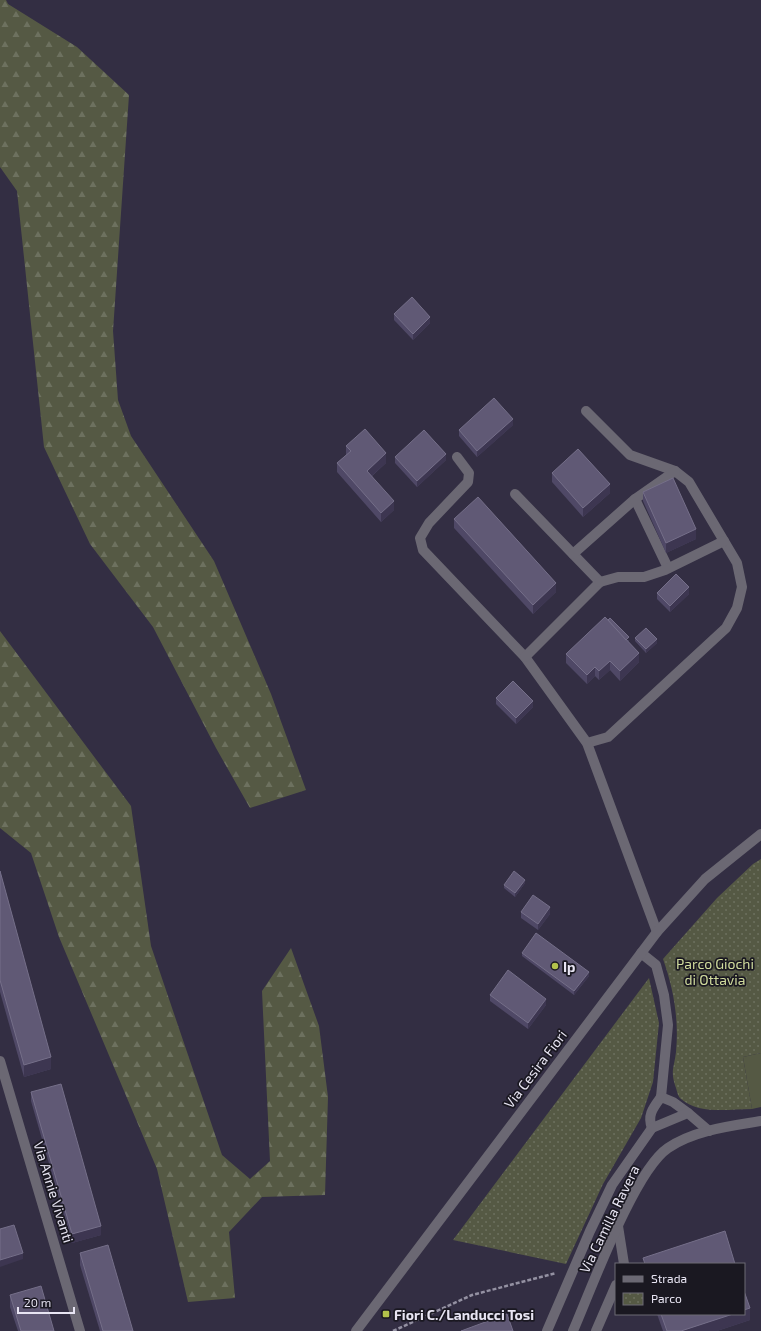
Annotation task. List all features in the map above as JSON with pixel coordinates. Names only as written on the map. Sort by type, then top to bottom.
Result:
[{"type":"street","points":[[586,411],[630,455],[675,471],[689,482],[737,563],[742,587],[737,608],[726,628],[608,737],[587,743]]},
{"type":"street","points":[[457,458],[469,473],[468,482],[429,523],[420,538],[423,550],[525,656],[587,743],[657,932]]},
{"type":"street","points":[[573,554],[634,499],[675,471]]},
{"type":"street","points":[[515,494],[600,582]]},
{"type":"street","points":[[634,499],[668,568]]},
{"type":"street","points":[[525,656],[600,582],[618,577],[644,577],[668,568],[724,541]]},
{"type":"street","name":"Via Cesira Fiori","points":[[356,1331],[657,932],[705,880],[759,836]]},
{"type":"street","points":[[641,953],[656,965],[664,995],[668,1025],[660,1097],[651,1111],[649,1121],[652,1128]]},
{"type":"street","name":"Via Annie Vivanti","points":[[0,1061],[80,1331]]},
{"type":"street","points":[[660,1097],[673,1102],[709,1131]]},
{"type":"street","points":[[547,1331],[573,1269],[612,1184],[652,1128],[688,1113]]},
{"type":"street","name":"Via Camilla Ravera","points":[[573,1331],[618,1226],[640,1182],[656,1158],[667,1148],[679,1141],[709,1131],[761,1121]]},
{"type":"street","points":[[618,1226],[624,1263]]},
{"type":"street","points":[[596,1331],[615,1287]]},
{"type":"path","points":[[393,1331],[472,1295],[573,1269]]},
{"type":"green space","points":[[0,0],[6,0],[8,4],[77,47],[129,95],[113,331],[118,400],[131,436],[214,561],[271,694],[306,790],[250,808],[216,748],[153,627],[90,544],[44,447],[17,191],[0,167]]},
{"type":"green space","points":[[0,631],[131,806],[151,946],[222,1155],[250,1179],[270,1161],[262,991],[291,948],[319,1026],[328,1097],[325,1195],[262,1197],[229,1232],[235,1298],[188,1302],[157,1169],[59,937],[31,853],[0,828]]},
{"type":"green space","name":"Parco Giochi di Ottavia","points":[[761,859],[761,1053],[743,1057],[752,1109],[715,1110],[697,1107],[688,1104],[680,1098],[674,1082],[673,1070],[677,1040],[675,1005],[663,959],[717,898],[753,864]]},
{"type":"green space","points":[[649,978],[659,1023],[653,1082],[641,1118],[603,1184],[566,1264],[453,1240]]},
{"type":"green space","points":[[761,1053],[761,1107],[752,1109],[743,1057]]},
{"type":"building","points":[[412,297],[430,317],[413,334],[394,314]]},
{"type":"building","points":[[494,398],[513,419],[477,451],[459,430]]},
{"type":"building","points":[[365,429],[386,453],[367,471],[394,501],[381,513],[337,463],[351,451],[346,446]]},
{"type":"building","points":[[424,430],[446,454],[417,481],[395,457]]},
{"type":"building","points":[[578,449],[610,484],[583,508],[552,473]]},
{"type":"building","points":[[673,478],[696,529],[666,543],[643,492]]},
{"type":"building","points":[[478,497],[556,583],[533,605],[454,519]]},
{"type":"building","points":[[676,574],[689,587],[670,606],[657,593]]},
{"type":"building","points":[[605,617],[639,653],[620,671],[610,661],[599,671],[595,667],[587,675],[566,654]]},
{"type":"building","points":[[610,618],[629,637],[626,640],[608,620]]},
{"type":"building","points":[[646,628],[657,639],[646,649],[635,638]]},
{"type":"building","points":[[513,681],[533,701],[516,718],[496,698]]},
{"type":"building","points":[[0,871],[51,1057],[24,1065],[0,980]]},
{"type":"building","points":[[514,871],[525,880],[515,893],[504,885]]},
{"type":"building","points":[[533,895],[550,907],[538,924],[521,912]]},
{"type":"building","name":"Ip","points":[[536,933],[589,972],[574,991],[522,953]]},
{"type":"building","points":[[508,970],[546,999],[528,1023],[490,995]]},
{"type":"building","points":[[61,1084],[101,1226],[72,1234],[31,1092]]},
{"type":"building","points":[[14,1225],[23,1253],[0,1260],[0,1229]]},
{"type":"building","points":[[725,1231],[735,1263],[645,1263],[643,1258]]},
{"type":"building","points":[[108,1245],[133,1331],[103,1331],[80,1253]]},
{"type":"building","points":[[41,1286],[54,1331],[21,1331],[10,1295]]},
{"type":"building","points":[[745,1294],[750,1308],[745,1310]]},
{"type":"building","points":[[507,1314],[513,1331],[461,1331]]},
{"type":"building","points":[[661,1315],[730,1315],[681,1331],[667,1331]]},
{"type":"place","name":"Ip","points":[[555,966]]},
{"type":"place","name":"Fiori C./Landucci Tosi","points":[[386,1314]]}]
